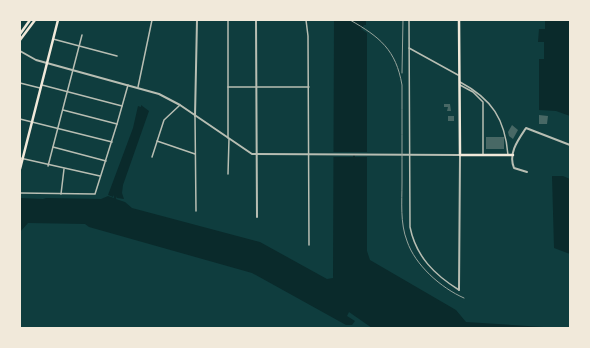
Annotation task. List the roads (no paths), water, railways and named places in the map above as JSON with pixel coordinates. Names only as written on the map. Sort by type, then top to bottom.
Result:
[{"type":"main road","points":[[20,34],[30,20]]},
{"type":"main road","points":[[20,40],[35,20]]},
{"type":"main road","points":[[20,169],[21,158],[42,87],[58,20]]},
{"type":"main road","points":[[459,20],[460,155],[513,155]]},
{"type":"street","points":[[138,87],[152,20]]},
{"type":"street","points":[[196,211],[195,116],[197,20]]},
{"type":"street","points":[[228,20],[228,174]]},
{"type":"street","points":[[256,20],[257,217]]},
{"type":"street","points":[[306,20],[308,36],[309,87],[309,245]]},
{"type":"street","points":[[409,20],[409,219],[414,245],[427,265],[459,290]]},
{"type":"street","points":[[48,166],[82,35]]},
{"type":"street","points":[[53,39],[118,56]]},
{"type":"street","points":[[409,48],[459,75]]},
{"type":"street","points":[[20,51],[36,60],[159,94],[180,105],[252,154],[460,155],[459,290]]},
{"type":"street","points":[[20,83],[67,92],[122,106]]},
{"type":"street","points":[[459,83],[473,92],[483,102],[483,155]]},
{"type":"street","points":[[459,83],[483,97],[495,111],[505,134],[508,155]]},
{"type":"street","points":[[20,193],[95,194],[112,142],[128,85]]},
{"type":"street","points":[[228,87],[309,87]]},
{"type":"street","points":[[152,157],[164,120],[180,105]]},
{"type":"street","points":[[63,110],[117,124]]},
{"type":"street","points":[[20,119],[112,142]]},
{"type":"street","points":[[527,172],[514,168],[513,155],[514,146],[526,128],[570,145]]},
{"type":"street","points":[[157,141],[196,154]]},
{"type":"street","points":[[53,147],[106,161]]},
{"type":"street","points":[[21,158],[48,166],[100,176]]},
{"type":"street","points":[[61,194],[64,169]]},
{"type":"water","points":[[334,20],[366,20],[366,25],[364,25],[361,29],[367,33],[367,251],[370,260],[456,310],[466,322],[559,328],[372,328],[349,312],[347,316],[355,321],[352,325],[346,325],[252,273],[89,227],[85,224],[28,223],[20,232],[20,198],[101,199],[108,196],[114,198],[114,195],[113,197],[108,195],[133,128],[138,106],[141,107],[141,105],[149,111],[123,185],[122,193],[124,199],[117,198],[117,196],[116,199],[125,202],[132,208],[260,242],[327,279],[333,278]]},
{"type":"water","points":[[545,20],[570,20],[570,116],[556,111],[539,110],[539,59],[544,59],[544,42],[538,42],[539,29],[545,29]]},
{"type":"water","points":[[552,176],[563,176],[570,179],[570,254],[554,248]]},
{"type":"railway","points":[[350,20],[370,32],[385,46],[396,62],[399,73],[402,85],[402,212],[403,227],[407,241],[422,267],[438,282],[455,294],[464,298]]},
{"type":"railway","points":[[402,73],[403,20]]}]
